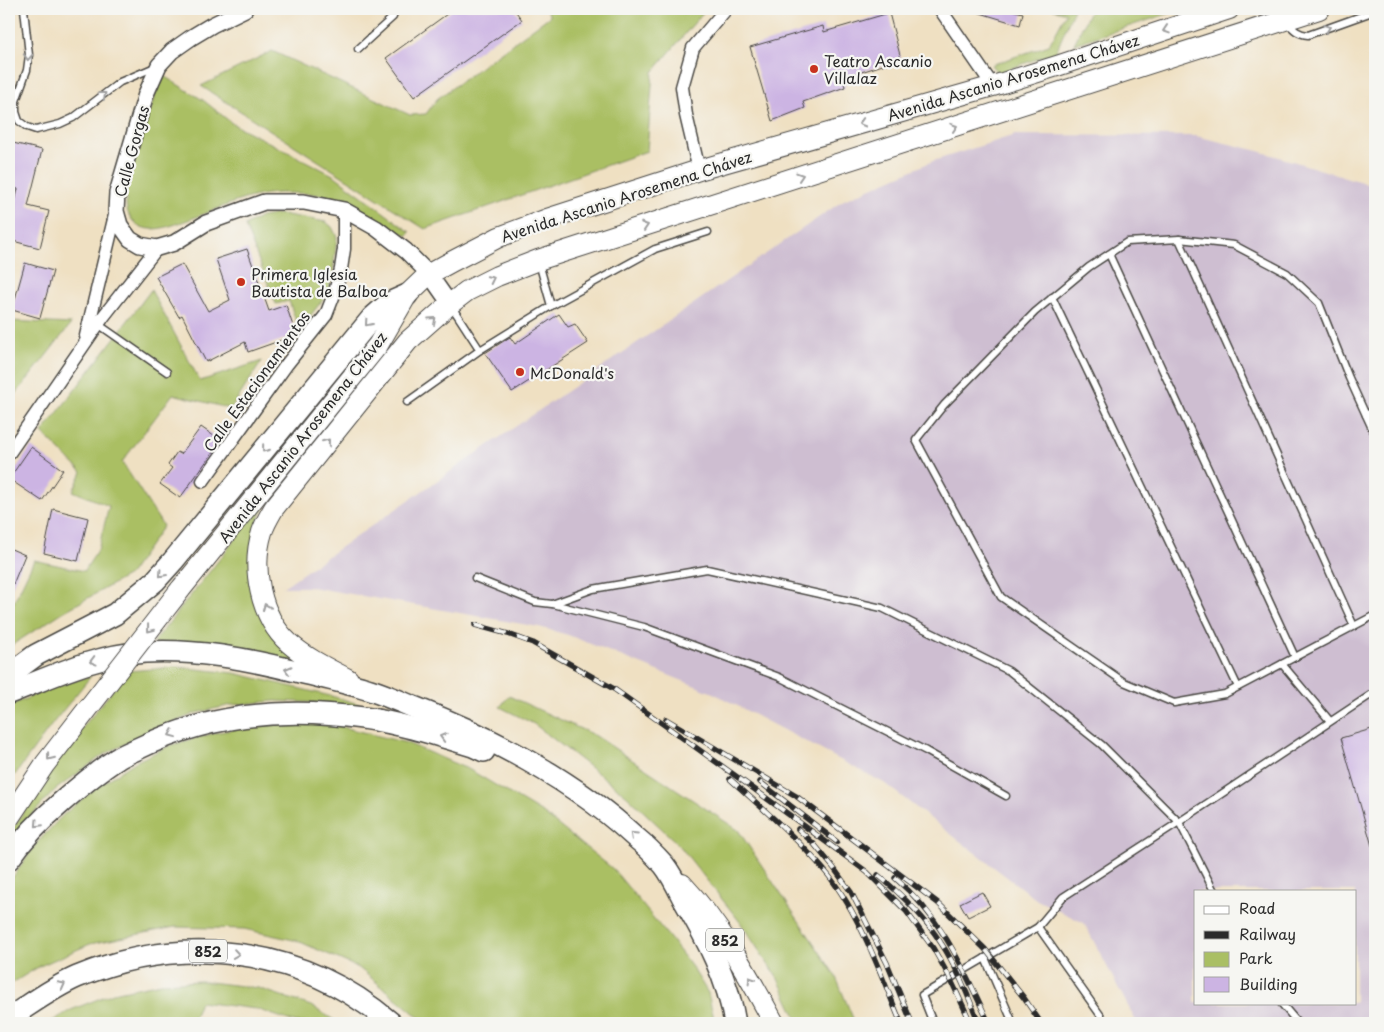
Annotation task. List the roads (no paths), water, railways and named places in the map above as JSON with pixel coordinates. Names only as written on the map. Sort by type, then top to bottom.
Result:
[{"type":"highway","points":[[9,675],[36,655],[115,614],[155,581],[372,318],[389,304],[407,295]]},
{"type":"highway","points":[[9,693],[77,665],[116,655],[146,652],[181,652],[235,659],[281,668],[370,690]]},
{"type":"highway","name":"852","points":[[370,690],[450,721],[501,746],[551,774],[599,806],[629,831],[665,866]]},
{"type":"highway","points":[[9,859],[40,821],[78,788],[117,759],[151,742],[182,730],[218,720],[250,715],[321,714],[363,718],[405,726],[473,746],[538,775],[599,806]]},
{"type":"highway","points":[[665,866],[712,950],[727,988],[735,1023]]},
{"type":"highway","name":"852","points":[[13,1017],[47,993],[75,978],[105,966],[159,954],[199,951],[263,958],[293,967],[323,979],[351,994],[391,1023]]},
{"type":"main road","name":"Avenida Ascanio Arosemena Chávez","points":[[9,818],[45,764],[180,590],[378,345],[407,295],[429,274],[499,237],[525,227],[699,170],[993,86],[1229,9]]},
{"type":"main road","name":"Avenida Ascanio Arosemena Chávez","points":[[370,690],[319,664],[288,642],[278,630],[267,611],[259,582],[258,558],[262,534],[274,508],[408,341],[467,291],[497,276],[538,260],[1319,9]]},
{"type":"main road","name":"852","points":[[665,866],[686,888],[727,943],[755,986],[774,1023]]},
{"type":"street","name":"Calle Gorgas","points":[[157,248],[140,245],[130,239],[120,225],[116,211],[118,193],[146,94],[159,66],[172,51],[212,25],[244,9]]},
{"type":"street","points":[[699,170],[686,115],[682,86],[693,48],[726,9]]},
{"type":"street","points":[[940,9],[993,86]]},
{"type":"street","points":[[9,453],[98,324],[157,248],[174,243],[206,223],[264,202],[304,202],[344,210],[376,228],[406,251],[429,274],[450,304]]},
{"type":"street","name":"Calle Estacionamientos","points":[[203,481],[287,364],[326,314],[335,292],[341,269],[344,249],[344,210]]},
{"type":"street","points":[[84,346],[116,211]]},
{"type":"lane","points":[[24,9],[29,55],[27,70],[16,101],[16,112],[20,121],[27,128],[36,130],[60,124],[73,118],[120,82],[159,66]]},
{"type":"lane","points":[[358,49],[393,17],[395,9]]},
{"type":"lane","points":[[1285,20],[1296,32],[1308,35],[1375,11]]},
{"type":"lane","points":[[407,402],[480,350],[551,306],[655,249],[708,232]]},
{"type":"lane","points":[[1179,238],[1354,626]]},
{"type":"lane","points":[[1375,435],[1318,303],[1287,273],[1234,245],[1179,238],[1127,242],[1089,267],[1035,312],[944,405],[916,440],[1001,597],[1124,682],[1174,703],[1225,694],[1375,615]]},
{"type":"lane","points":[[1109,254],[1295,657]]},
{"type":"lane","points":[[538,260],[551,306]]},
{"type":"lane","points":[[1052,297],[1238,687]]},
{"type":"lane","points":[[450,304],[480,350]]},
{"type":"lane","points":[[98,324],[166,372]]},
{"type":"lane","points":[[1366,416],[1375,410]]},
{"type":"lane","points":[[552,604],[593,589],[707,569],[882,608],[1009,671],[1102,745],[1179,822],[1213,890]]},
{"type":"lane","points":[[475,578],[535,602],[552,604],[644,627],[778,677],[926,751],[1006,796]]},
{"type":"lane","points":[[1282,664],[1330,721]]},
{"type":"lane","points":[[933,1023],[922,995],[1038,927],[1063,897],[1375,692]]},
{"type":"lane","points":[[1038,927],[1106,1023]]},
{"type":"lane","points":[[985,958],[1013,1023]]},
{"type":"lane","points":[[1282,1004],[1298,1023]]},
{"type":"railway","points":[[475,625],[533,643],[614,689],[867,872],[906,911],[933,948],[950,978],[971,1023]]},
{"type":"railway","points":[[666,719],[796,796],[938,903],[985,949],[1024,998],[1041,1023]]},
{"type":"railway","points":[[730,779],[802,846],[836,886],[848,904],[868,943],[901,1023]]},
{"type":"railway","points":[[760,782],[837,842]]},
{"type":"railway","points":[[798,829],[814,844],[851,892],[887,963],[912,1023]]},
{"type":"railway","points":[[878,875],[912,906],[947,952],[979,1023]]},
{"type":"railway","points":[[895,878],[912,894],[939,927],[960,964],[989,1023]]},
{"type":"place","name":"Teatro Ascanio Villalaz","points":[[814,69]]},
{"type":"place","name":"Primera Iglesia Bautista de Balboa","points":[[241,282]]},
{"type":"place","name":"McDonald's","points":[[520,372]]}]
